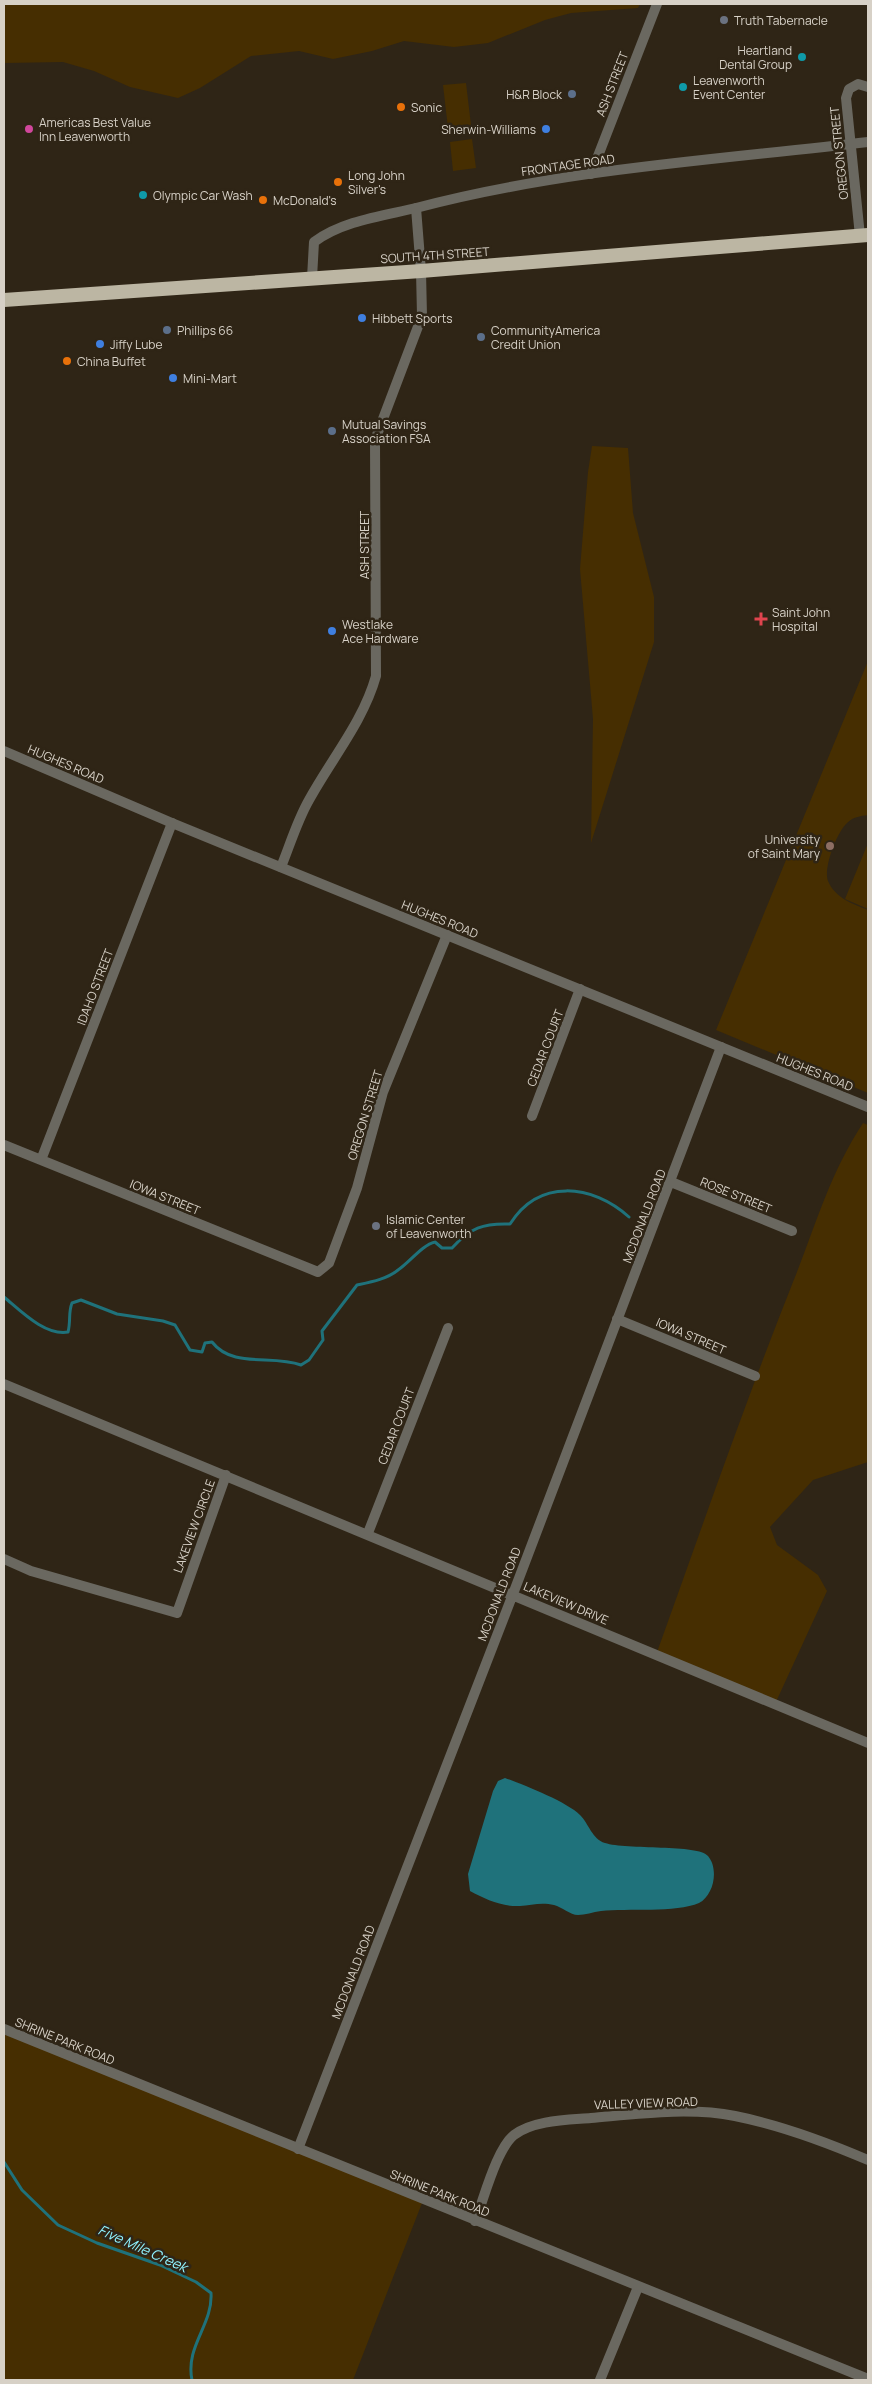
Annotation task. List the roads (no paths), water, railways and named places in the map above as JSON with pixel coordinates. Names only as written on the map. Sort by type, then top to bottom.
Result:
[{"type":"highway","name":"SOUTH 4TH STREET","points":[[4,300],[421,271],[864,235]]},
{"type":"street","name":"ASH STREET","points":[[591,174],[657,4]]},
{"type":"street","name":"OREGON STREET","points":[[864,235],[846,98],[849,89],[858,84],[868,87]]},
{"type":"street","name":"FRONTAGE ROAD","points":[[312,278],[314,242],[325,233],[367,219],[500,188],[591,174],[868,142]]},
{"type":"street","name":"ASH STREET","points":[[281,867],[308,801],[341,750],[370,698],[376,676],[375,440],[422,316],[416,208]]},
{"type":"street","name":"HUGHES ROAD","points":[[4,751],[172,823],[868,1107]]},
{"type":"street","name":"IDAHO STREET","points":[[41,1160],[172,823]]},
{"type":"street","name":"OREGON STREET","points":[[318,1272],[329,1263],[357,1188],[383,1092],[447,935]]},
{"type":"street","name":"CEDAR COURT","points":[[532,1116],[580,989]]},
{"type":"street","name":"MCDONALD ROAD","points":[[298,2149],[513,1594],[720,1047]]},
{"type":"street","name":"IOWA STREET","points":[[4,1145],[318,1272]]},
{"type":"street","name":"ROSE STREET","points":[[670,1182],[792,1231]]},
{"type":"street","name":"IOWA STREET","points":[[617,1319],[755,1376]]},
{"type":"street","name":"CEDAR COURT","points":[[368,1533],[448,1328]]},
{"type":"street","name":"LAKEVIEW CIRCLE","points":[[4,1384],[226,1475],[176,1613],[32,1570],[4,1559]]},
{"type":"street","name":"LAKEVIEW DRIVE","points":[[226,1475],[868,1743]]},
{"type":"street","name":"SHRINE PARK ROAD","points":[[4,2030],[424,2198],[475,2221],[868,2379]]},
{"type":"street","name":"VALLEY VIEW ROAD","points":[[475,2221],[500,2156],[513,2136],[530,2127],[576,2119],[696,2112],[734,2116],[782,2129],[868,2160]]},
{"type":"street","points":[[600,2380],[638,2287]]},
{"type":"water","points":[[505,1778],[545,1794],[574,1810],[597,1838],[605,1843],[677,1848],[702,1852],[711,1861],[714,1874],[708,1894],[699,1903],[678,1908],[612,1910],[578,1915],[550,1904],[513,1906],[500,1904],[470,1891],[468,1874],[493,1791],[498,1781]]},
{"type":"waterway","points":[[4,1297],[34,1321],[59,1332],[68,1332],[72,1303],[81,1300],[117,1314],[163,1321],[175,1325],[190,1350],[202,1352],[205,1343],[212,1342],[221,1350],[242,1358],[290,1362],[301,1365],[309,1360],[323,1340],[322,1331],[357,1285],[389,1276],[403,1267],[430,1244],[435,1242],[442,1248],[452,1248],[471,1231],[478,1228],[510,1224],[522,1209],[536,1199],[551,1193],[566,1191],[583,1193],[599,1198],[629,1217]]},
{"type":"waterway","name":"Five Mile Creek","points":[[4,2162],[22,2190],[58,2225],[97,2243],[160,2265],[196,2282],[211,2293],[208,2315],[192,2357],[192,2380]]},
{"type":"place","name":"Truth Tabernacle","points":[[724,20]]},
{"type":"place","name":"Heartland Dental Group","points":[[802,57]]},
{"type":"place","name":"Leavenworth Event Center","points":[[683,87]]},
{"type":"place","name":"H&R Block","points":[[572,94]]},
{"type":"place","name":"Sonic","points":[[401,107]]},
{"type":"place","name":"Americas Best Value Inn Leavenworth","points":[[29,129]]},
{"type":"place","name":"Sherwin-Williams","points":[[546,129]]},
{"type":"place","name":"Long John Silver's","points":[[338,182]]},
{"type":"place","name":"Olympic Car Wash","points":[[143,195]]},
{"type":"place","name":"McDonald's","points":[[263,200]]},
{"type":"place","name":"Hibbett Sports","points":[[362,318]]},
{"type":"place","name":"Phillips 66","points":[[167,330]]},
{"type":"place","name":"CommunityAmerica Credit Union","points":[[481,337]]},
{"type":"place","name":"Jiffy Lube","points":[[100,344]]},
{"type":"place","name":"China Buffet","points":[[67,361]]},
{"type":"place","name":"Mini-Mart","points":[[173,378]]},
{"type":"place","name":"Mutual Savings Association FSA","points":[[332,431]]},
{"type":"place","name":"Saint John Hospital","points":[[761,619]]},
{"type":"place","name":"Westlake Ace Hardware","points":[[332,631]]},
{"type":"place","name":"University of Saint Mary","points":[[830,846]]},
{"type":"place","name":"Islamic Center of Leavenworth","points":[[376,1226]]}]
